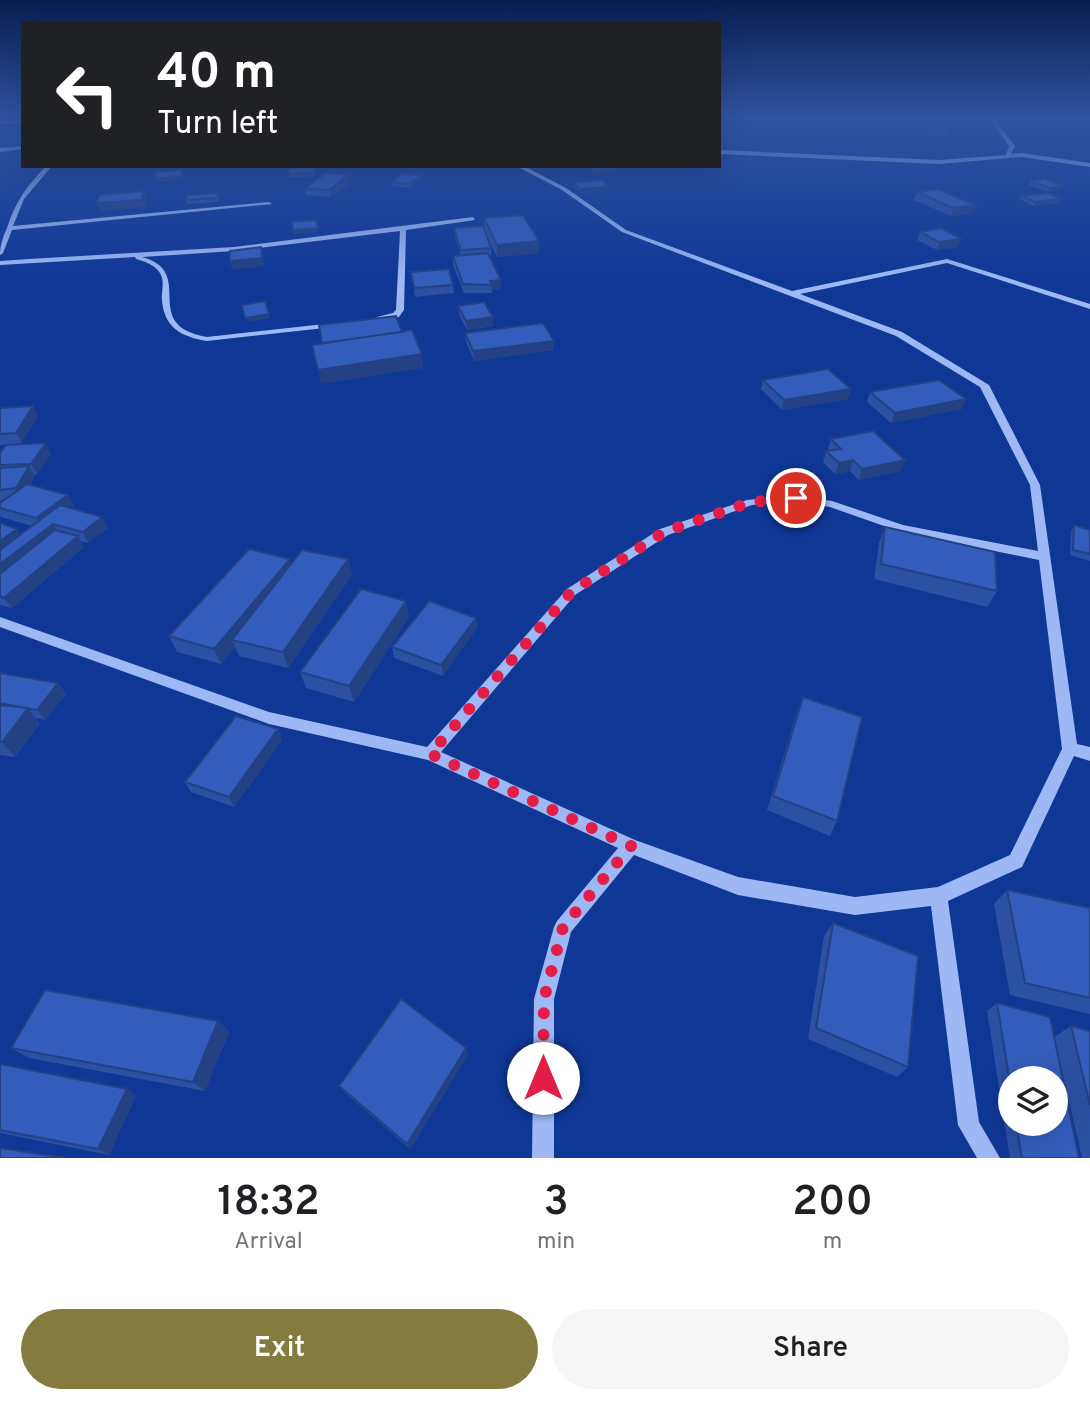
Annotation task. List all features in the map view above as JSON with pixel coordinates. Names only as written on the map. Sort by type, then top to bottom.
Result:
[{"type":"street","points":[[0,253],[21,200],[44,172]]},
{"type":"street","points":[[0,622],[269,718],[430,754],[631,846],[738,886],[855,906],[939,896],[1016,861],[1070,750],[1035,485],[984,385],[900,334],[624,231],[564,189],[531,172]]},
{"type":"street","points":[[12,228],[269,204]]},
{"type":"street","points":[[0,263],[234,249],[403,228],[451,219],[473,219]]},
{"type":"street","points":[[369,321],[396,316],[400,310],[403,228]]},
{"type":"street","points":[[131,256],[153,262],[166,277],[164,298],[169,319],[178,331],[190,337],[207,339],[342,324]]},
{"type":"street","points":[[791,293],[947,261],[1090,307]]},
{"type":"street","points":[[430,754],[571,592],[664,532],[751,502],[796,498],[832,504],[901,528],[1046,557]]},
{"type":"street","points":[[1070,750],[1090,754]]},
{"type":"street","points":[[543,1158],[544,999],[563,927],[631,846]]},
{"type":"street","points":[[939,896],[970,1125],[989,1158]]},
{"type":"building","points":[[156,172],[182,172],[181,176],[155,179]]},
{"type":"building","points":[[288,172],[314,172],[314,173]]},
{"type":"building","points":[[326,173],[349,175],[329,190],[305,188]]},
{"type":"building","points":[[402,174],[421,175],[410,184],[391,182]]},
{"type":"building","points":[[1045,179],[1064,186],[1050,188],[1031,181]]},
{"type":"building","points":[[603,180],[608,187],[579,189],[574,183]]},
{"type":"building","points":[[938,189],[975,205],[953,208],[917,192]]},
{"type":"building","points":[[144,191],[141,200],[96,203],[100,195]]},
{"type":"building","points":[[218,193],[216,198],[186,200],[188,195]]},
{"type":"building","points":[[1048,193],[1062,199],[1035,202],[1021,196]]},
{"type":"building","points":[[523,215],[539,241],[497,245],[484,218]]},
{"type":"building","points":[[316,220],[317,228],[293,230],[292,222]]},
{"type":"building","points":[[483,226],[491,248],[461,250],[454,228]]},
{"type":"building","points":[[941,228],[961,239],[939,242],[920,232]]},
{"type":"building","points":[[261,247],[262,258],[230,261],[230,251]]},
{"type":"building","points":[[488,253],[501,280],[490,281],[492,285],[463,284],[453,256]]},
{"type":"building","points":[[449,269],[453,285],[414,288],[411,272]]},
{"type":"building","points":[[265,301],[269,314],[245,318],[242,305]]},
{"type":"building","points":[[484,302],[493,317],[466,321],[458,306]]},
{"type":"building","points":[[396,316],[402,332],[322,343],[319,325]]},
{"type":"building","points":[[543,323],[554,341],[473,351],[465,333]]},
{"type":"building","points":[[412,330],[422,354],[318,370],[312,345]]},
{"type":"building","points":[[828,369],[851,389],[784,400],[763,380]]},
{"type":"building","points":[[939,380],[966,399],[895,413],[870,392]]},
{"type":"building","points":[[33,406],[16,433],[0,434],[0,408]]},
{"type":"building","points":[[873,431],[905,460],[862,469],[853,460],[839,463],[826,451],[841,449],[831,439]]},
{"type":"building","points":[[46,443],[31,464],[0,465],[0,453],[6,445]]},
{"type":"building","points":[[29,466],[16,488],[0,490],[0,468]]},
{"type":"building","points":[[27,484],[68,495],[36,518],[0,508],[0,503]]},
{"type":"building","points":[[60,505],[102,517],[83,532],[53,524],[0,564],[0,550]]},
{"type":"building","points":[[0,523],[17,529],[0,541]]},
{"type":"building","points":[[1074,525],[1090,530],[1090,554],[1073,550]]},
{"type":"building","points":[[885,527],[995,552],[997,591],[881,564]]},
{"type":"building","points":[[55,530],[78,536],[4,598],[0,596],[0,574]]},
{"type":"building","points":[[249,549],[290,559],[214,649],[169,636]]},
{"type":"building","points":[[302,550],[348,559],[283,652],[232,640]]},
{"type":"building","points":[[361,589],[406,601],[349,686],[300,672]]},
{"type":"building","points":[[429,601],[476,618],[441,665],[392,647]]},
{"type":"building","points":[[0,673],[58,683],[37,710],[0,703]]},
{"type":"building","points":[[803,697],[862,717],[837,821],[773,796]]},
{"type":"building","points":[[0,705],[28,708],[2,742],[0,742]]},
{"type":"building","points":[[236,716],[278,729],[229,797],[185,782]]},
{"type":"building","points":[[1007,890],[1090,908],[1090,998],[1025,983]]},
{"type":"building","points":[[833,923],[918,956],[908,1067],[816,1028]]},
{"type":"building","points":[[45,990],[218,1021],[193,1082],[11,1048]]},
{"type":"building","points":[[401,999],[466,1048],[407,1144],[339,1086]]},
{"type":"building","points":[[997,1003],[1050,1017],[1060,1066],[1007,1066]]},
{"type":"building","points":[[1071,1026],[1090,1031],[1090,1105]]},
{"type":"building","points":[[0,1064],[127,1089],[98,1149],[0,1130]]},
{"type":"building","points":[[1068,1105],[1079,1158],[1022,1158],[1018,1136],[1068,1136]]},
{"type":"building","points":[[0,1148],[65,1158],[0,1158]]},
{"type":"route","points":[[543,1078],[544,999],[563,927],[631,846],[430,754],[571,592],[664,532],[751,502],[796,498]]}]
